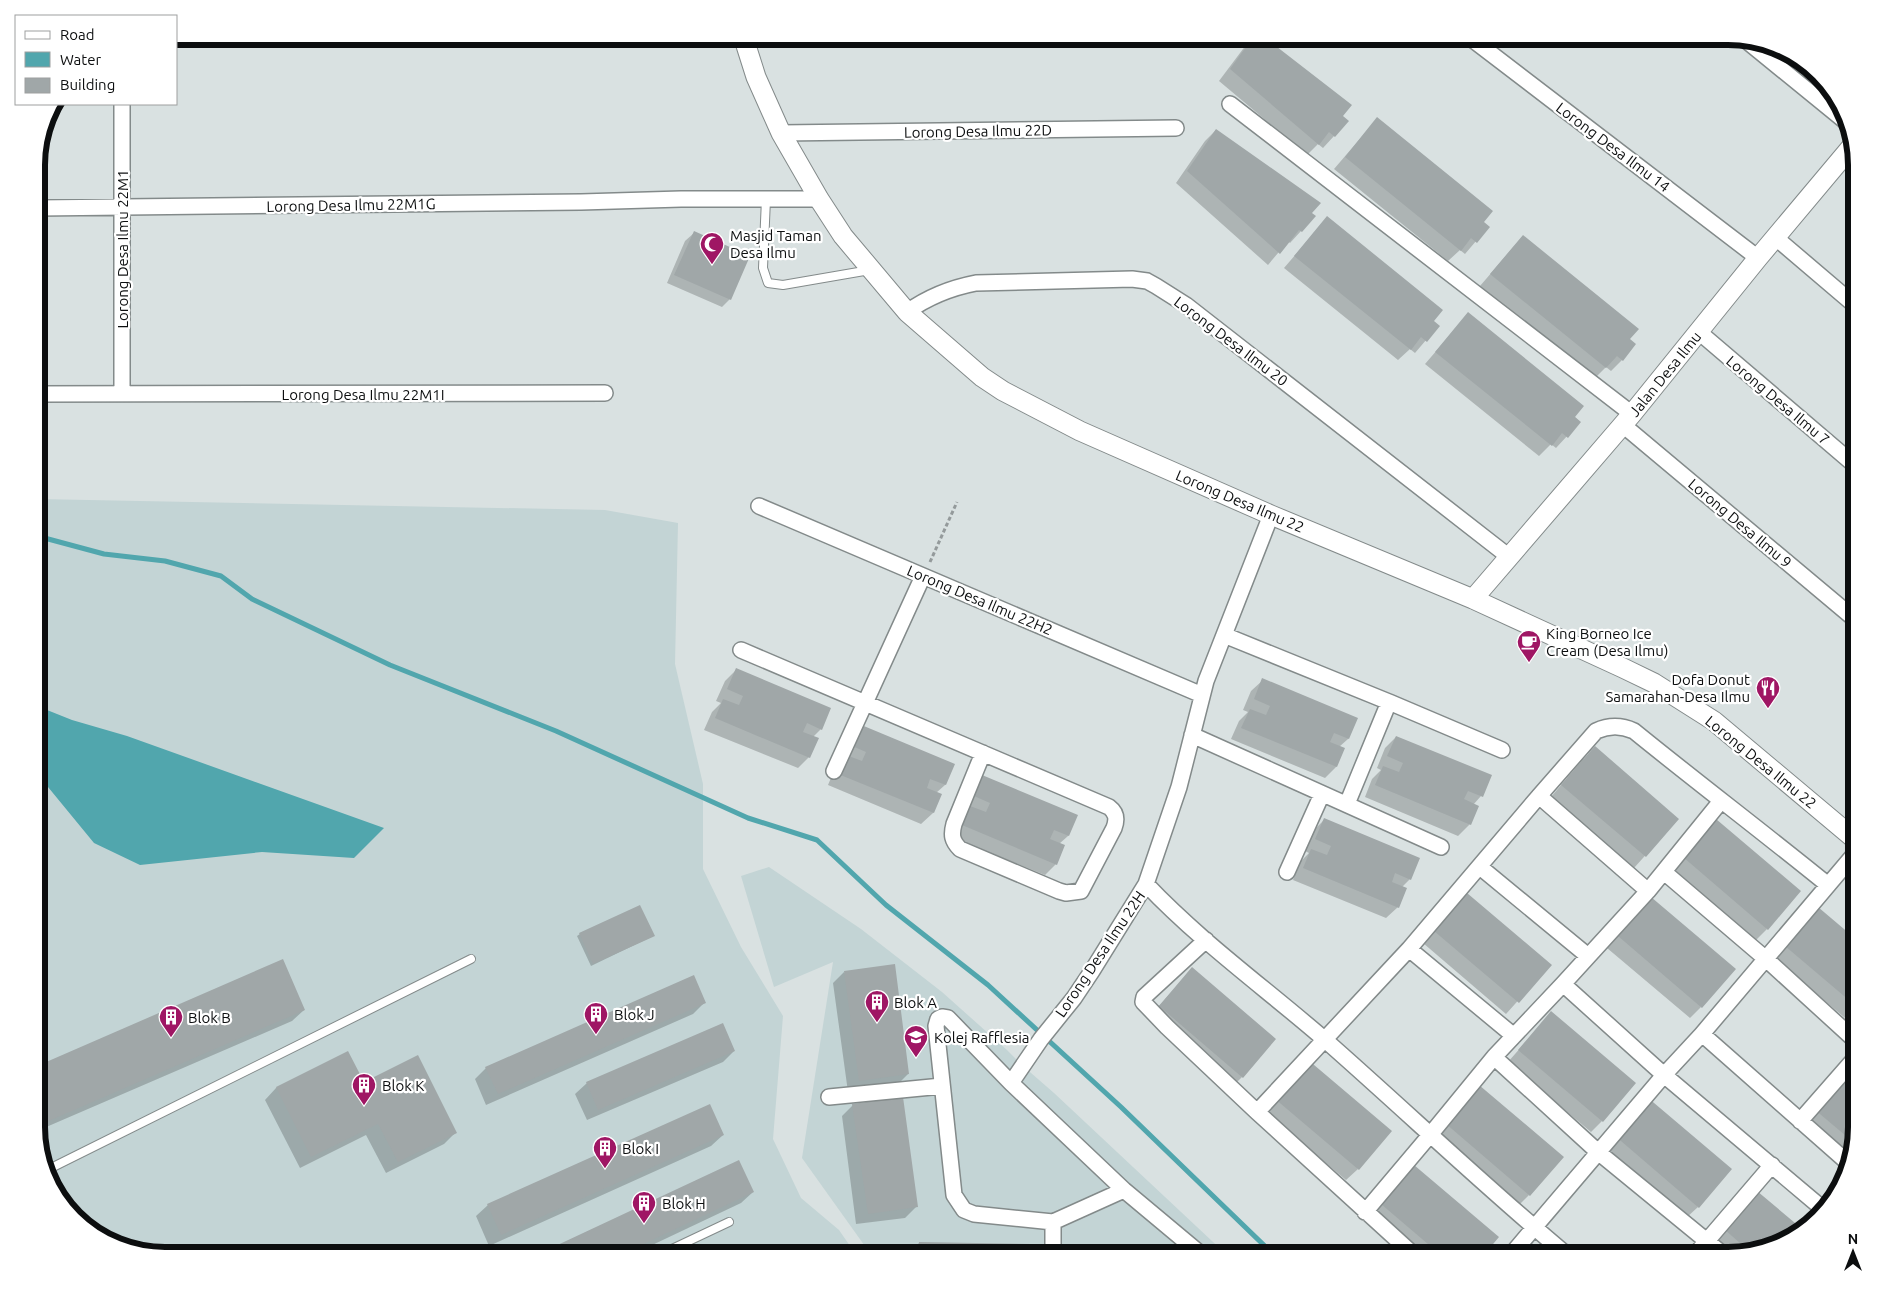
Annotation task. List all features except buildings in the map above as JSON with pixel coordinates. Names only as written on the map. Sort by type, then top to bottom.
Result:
[{"type":"street","name":"Lorong Desa Ilmu 22","points":[[746,45],[756,77],[780,133],[843,236],[907,312],[968,367],[1002,391],[1080,431],[1270,515],[1473,599],[1654,683],[1714,721],[1848,834]]},
{"type":"street","name":"Lorong Desa Ilmu 14","points":[[1480,45],[1758,258]]},
{"type":"street","points":[[1756,48],[1837,114]]},
{"type":"street","name":"Lorong Desa Ilmu 9","points":[[1230,104],[1628,419],[1848,614]]},
{"type":"street","name":"Lorong Desa Ilmu 22M1","points":[[122,105],[122,394]]},
{"type":"street","name":"Lorong Desa Ilmu 22D","points":[[780,133],[1176,128]]},
{"type":"street","name":"Jalan Desa Ilmu","points":[[1473,599],[1508,556],[1628,419],[1758,258],[1847,152]]},
{"type":"street","name":"Lorong Desa Ilmu 22M1G","points":[[45,208],[581,202],[681,199],[819,199]]},
{"type":"street","points":[[1776,238],[1848,299]]},
{"type":"street","name":"Lorong Desa Ilmu 20","points":[[907,312],[935,295],[976,283],[1117,278],[1147,282],[1186,305],[1508,556]]},
{"type":"street","name":"Lorong Desa Ilmu 7","points":[[1699,332],[1848,459]]},
{"type":"street","name":"Lorong Desa Ilmu 22M1I","points":[[45,394],[605,393]]},
{"type":"street","name":"Lorong Desa Ilmu 22H2","points":[[759,506],[1202,695]]},
{"type":"street","name":"Lorong Desa Ilmu 22H","points":[[1011,1083],[1041,1039],[1074,998],[1114,938],[1146,884],[1172,814],[1202,695],[1270,515]]},
{"type":"street","points":[[834,771],[923,576]]},
{"type":"street","points":[[1224,635],[1502,750]]},
{"type":"street","points":[[741,650],[983,753],[1112,810],[1116,821],[1114,828],[1081,890],[1066,893],[1059,891],[960,849],[952,840],[954,824],[983,753]]},
{"type":"street","points":[[1347,804],[1389,702]]},
{"type":"street","points":[[1257,1112],[1409,949],[1539,796],[1596,732],[1602,728],[1620,726],[1634,732],[1828,885]]},
{"type":"street","points":[[1192,735],[1441,847]]},
{"type":"street","points":[[1287,872],[1322,794]]},
{"type":"street","points":[[1539,796],[1648,891]]},
{"type":"street","points":[[1365,1212],[1494,1057],[1648,891],[1721,801]]},
{"type":"street","points":[[1518,1247],[1848,862]]},
{"type":"street","points":[[1480,866],[1588,956]]},
{"type":"street","points":[[1664,872],[1766,959],[1848,1034]]},
{"type":"street","points":[[1146,884],[1206,940],[1324,1039],[1430,1136],[1557,1247]]},
{"type":"street","points":[[1206,940],[1142,1001],[1257,1112],[1404,1247]]},
{"type":"street","points":[[1409,949],[1514,1036]]},
{"type":"street","points":[[1563,984],[1664,1075],[1819,1205]]},
{"type":"street","points":[[1124,1190],[1053,1222],[974,1214],[964,1210],[954,1195],[936,1022],[942,1017],[946,1017],[1011,1083],[1124,1190],[1192,1247]]},
{"type":"street","points":[[1702,1034],[1844,1159]]},
{"type":"street","points":[[1494,1057],[1598,1152],[1714,1247]]},
{"type":"street","points":[[1800,1121],[1848,1066]]},
{"type":"street","points":[[829,1097],[942,1086]]},
{"type":"street","points":[[1702,1247],[1772,1165]]},
{"type":"street","points":[[1053,1222],[1053,1247]]},
{"type":"lane","points":[[766,199],[763,268],[768,283],[783,285],[870,270]]},
{"type":"lane","points":[[52,1168],[471,958]]},
{"type":"lane","points":[[676,1247],[729,1222]]},
{"type":"path","points":[[923,576],[956,502]]},
{"type":"shaded area","points":[[45,499],[605,510],[678,523],[675,664],[703,784],[703,869],[741,947],[783,1016],[773,1139],[801,1198],[839,1230],[851,1247],[165,1247],[134,1243],[119,1238],[98,1227],[86,1217],[70,1200],[57,1180],[47,1150],[45,1135]]},
{"type":"shaded area","name":"Kolej Rafflesia","points":[[769,867],[861,929],[942,992],[1054,1093],[1218,1247],[866,1247],[802,1158],[833,962],[774,987],[741,876]]},
{"type":"water","points":[[45,709],[72,720],[127,736],[384,828],[354,858],[262,852],[140,865],[94,843],[45,786]]},
{"type":"waterway","points":[[45,538],[104,554],[165,561],[221,576],[252,599],[390,665],[556,731],[748,818],[817,840],[886,905],[988,985],[1121,1107],[1266,1247]]},
{"type":"place","name":"Masjid Taman Desa Ilmu","points":[[712,265]]},
{"type":"place","name":"King Borneo Ice Cream (Desa Ilmu)","points":[[1529,663]]},
{"type":"place","name":"Dofa Donut Samarahan-Desa Ilmu","points":[[1768,709]]},
{"type":"place","name":"Blok A","points":[[877,1023]]},
{"type":"place","name":"Blok J","points":[[596,1035]]},
{"type":"place","name":"Blok B","points":[[171,1038]]},
{"type":"place","name":"Kolej Rafflesia","points":[[916,1058]]},
{"type":"place","name":"Blok K","points":[[364,1106]]},
{"type":"place","name":"Blok I","points":[[605,1169]]},
{"type":"place","name":"Blok H","points":[[644,1224]]}]
